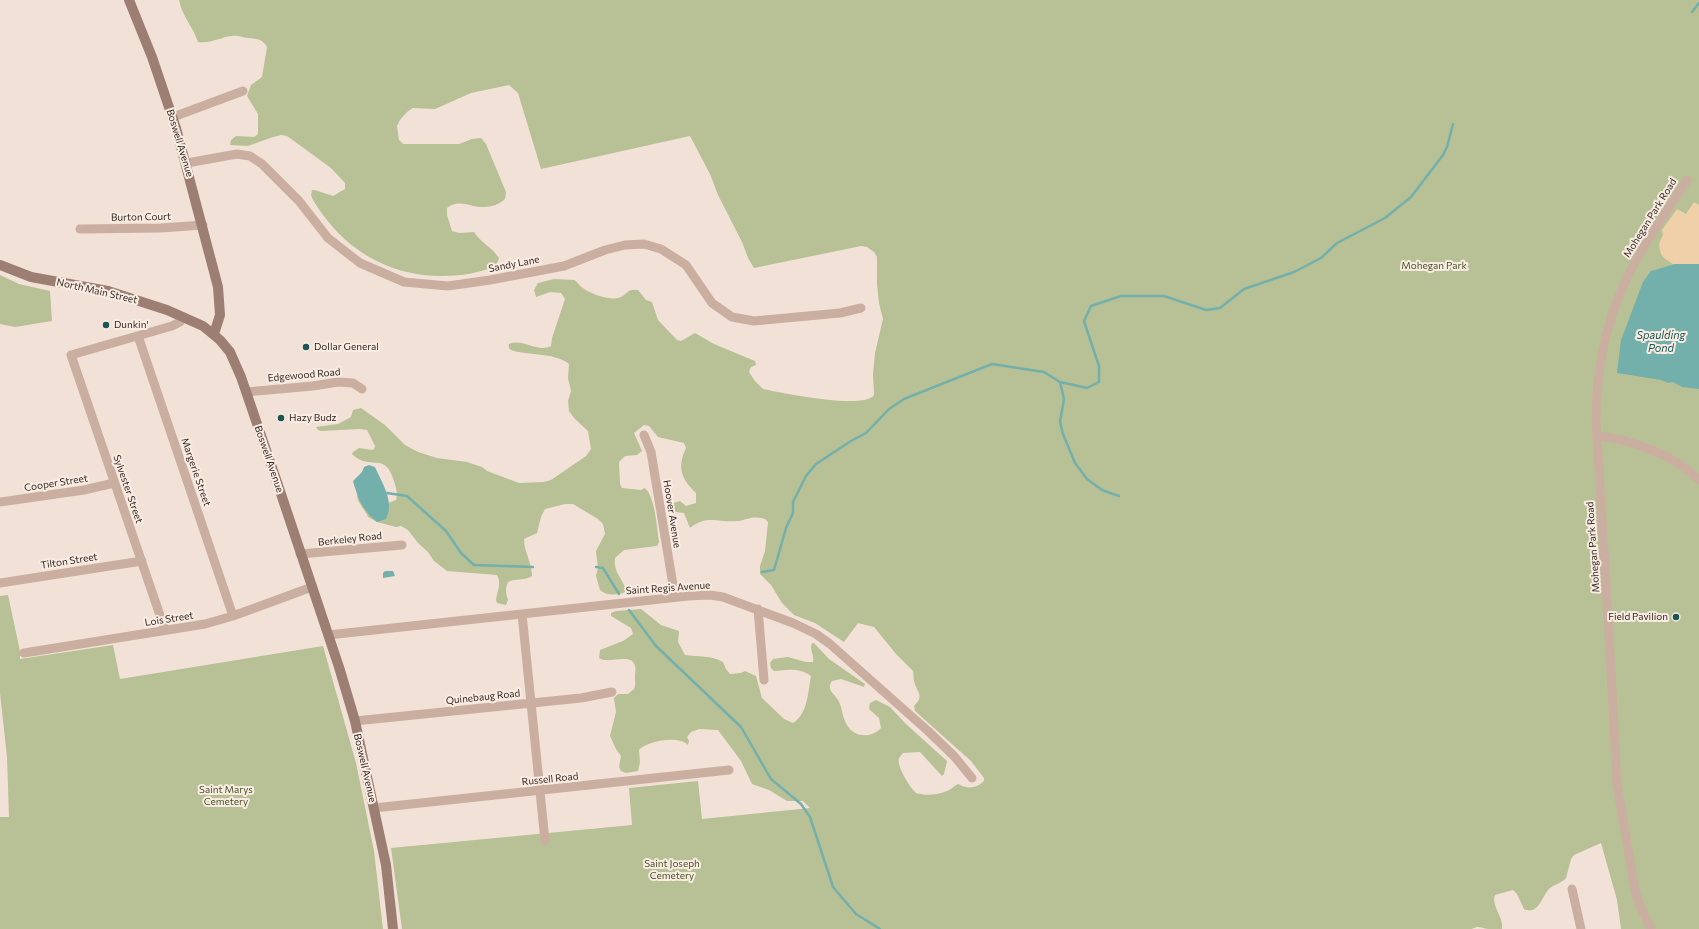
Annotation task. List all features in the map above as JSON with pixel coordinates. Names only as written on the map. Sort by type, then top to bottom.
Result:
[{"type":"main road","name":"Boswell Avenue","points":[[129,0],[152,57],[173,117],[203,225],[220,300],[220,320],[214,334],[230,352],[246,392],[328,635],[355,721],[386,865],[393,929]]},
{"type":"main road","name":"North Main Street","points":[[0,265],[31,277],[123,295],[198,323],[214,334]]},
{"type":"street","points":[[173,117],[243,91]]},
{"type":"street","name":"Sandy Lane","points":[[187,163],[237,154],[250,156],[262,164],[298,201],[328,238],[360,263],[404,282],[448,286],[490,280],[564,266],[605,250],[626,245],[644,244],[661,249],[686,265],[712,303],[732,317],[754,321],[840,313],[861,308]]},
{"type":"street","name":"Mohegan Park Road","points":[[1652,929],[1637,897],[1618,794],[1596,420],[1596,393],[1603,350],[1610,320],[1627,278],[1637,258],[1687,180]]},
{"type":"street","name":"Burton Court","points":[[80,229],[162,228],[203,225]]},
{"type":"street","points":[[138,336],[175,325],[182,320],[183,317]]},
{"type":"street","name":"Sylvester Street","points":[[138,336],[71,355],[165,630]]},
{"type":"street","name":"Margerie Street","points":[[138,336],[233,616]]},
{"type":"street","name":"Edgewood Road","points":[[246,392],[313,386],[338,382],[353,383],[362,389]]},
{"type":"street","name":"Hoover Avenue","points":[[644,435],[651,452],[674,597]]},
{"type":"street","points":[[1597,436],[1617,438],[1664,455],[1680,464],[1699,480]]},
{"type":"street","name":"Cooper Street","points":[[0,502],[84,490],[114,483]]},
{"type":"street","name":"Berkeley Road","points":[[300,554],[402,544]]},
{"type":"street","name":"Tilton Street","points":[[0,583],[142,561]]},
{"type":"street","name":"Lois Street","points":[[24,653],[205,624],[233,616],[312,587]]},
{"type":"street","name":"Saint Regis Avenue","points":[[328,635],[674,597],[701,595],[717,596],[758,609],[805,628],[830,644],[928,731],[954,756],[972,778]]},
{"type":"street","points":[[758,609],[764,680]]},
{"type":"street","points":[[522,614],[545,841]]},
{"type":"street","name":"Quinebaug Road","points":[[355,721],[581,698],[612,692]]},
{"type":"street","name":"Russell Road","points":[[374,808],[729,770]]},
{"type":"street","points":[[1572,889],[1582,929]]},
{"type":"green space","points":[[179,0],[1699,0],[1699,929],[1621,929],[1617,900],[1601,843],[1574,855],[1571,859],[1566,878],[1550,888],[1540,904],[1533,910],[1524,909],[1517,894],[1513,890],[1495,895],[1494,899],[1501,920],[1502,929],[1478,927],[1472,929],[402,929],[391,848],[632,825],[629,788],[698,781],[702,819],[810,808],[803,801],[787,801],[769,790],[752,784],[741,761],[718,730],[699,729],[691,732],[687,737],[689,741],[688,745],[678,740],[663,740],[649,744],[639,750],[640,762],[638,771],[626,773],[621,771],[619,767],[621,756],[610,736],[616,712],[614,698],[618,694],[628,694],[634,689],[635,667],[633,662],[629,660],[604,660],[599,658],[600,650],[623,641],[633,634],[631,628],[611,616],[611,613],[616,611],[641,609],[661,625],[679,631],[678,642],[685,655],[709,657],[723,662],[730,674],[745,671],[756,676],[762,698],[784,719],[793,723],[802,714],[808,695],[811,676],[797,670],[774,671],[771,668],[770,663],[773,659],[788,657],[806,662],[813,662],[811,646],[812,643],[814,643],[829,659],[865,684],[864,687],[841,679],[832,681],[830,684],[830,689],[839,702],[845,721],[852,731],[861,735],[866,735],[877,732],[881,728],[879,718],[869,709],[870,703],[876,700],[890,707],[906,724],[947,761],[944,774],[942,776],[920,752],[903,753],[899,758],[901,771],[907,782],[916,793],[923,795],[936,794],[949,790],[958,784],[965,787],[974,787],[978,786],[984,781],[984,778],[971,761],[915,711],[914,706],[920,696],[915,685],[913,671],[896,654],[874,627],[858,623],[844,642],[815,623],[794,615],[782,603],[771,585],[760,574],[760,566],[765,551],[768,522],[765,519],[756,517],[737,521],[708,520],[702,521],[690,528],[684,513],[667,511],[667,505],[680,501],[686,506],[696,503],[696,493],[684,478],[681,467],[686,448],[684,443],[658,437],[649,426],[644,425],[634,433],[642,451],[637,455],[625,456],[619,462],[620,484],[622,488],[641,490],[645,488],[651,498],[655,513],[659,542],[657,546],[624,550],[615,558],[617,573],[624,584],[626,592],[612,594],[605,593],[600,590],[596,576],[598,568],[596,551],[605,534],[603,524],[598,519],[573,504],[565,504],[545,509],[541,517],[537,533],[524,539],[532,576],[508,582],[506,591],[508,600],[506,605],[497,603],[496,600],[499,585],[497,575],[447,571],[434,561],[408,530],[401,526],[396,527],[377,522],[368,517],[358,501],[357,495],[388,503],[396,500],[397,495],[394,481],[386,466],[359,459],[352,454],[359,448],[374,449],[375,446],[367,430],[321,431],[316,427],[338,424],[351,417],[353,410],[361,408],[385,425],[405,445],[418,452],[437,458],[467,462],[519,483],[544,482],[551,480],[586,456],[591,449],[588,431],[569,411],[568,401],[571,391],[568,378],[569,364],[564,360],[550,356],[513,351],[510,349],[509,344],[520,343],[540,348],[551,346],[552,338],[565,299],[561,293],[550,292],[536,297],[534,290],[538,283],[554,279],[574,280],[590,292],[610,298],[618,298],[631,290],[638,290],[646,300],[652,302],[658,320],[677,340],[681,341],[695,333],[714,344],[755,361],[756,365],[751,367],[749,372],[763,389],[787,394],[840,401],[867,399],[874,395],[873,374],[875,353],[883,319],[879,303],[877,284],[877,257],[874,252],[867,247],[861,246],[754,268],[718,195],[710,174],[690,136],[541,169],[518,93],[509,85],[471,93],[435,109],[413,108],[407,112],[397,126],[399,140],[403,144],[459,144],[472,139],[481,138],[486,144],[506,192],[505,199],[498,204],[487,207],[465,204],[452,205],[447,208],[447,215],[452,231],[459,233],[474,232],[493,250],[499,258],[496,266],[469,274],[442,276],[422,275],[402,271],[384,265],[367,256],[352,245],[325,217],[313,200],[311,195],[312,190],[333,196],[345,189],[345,183],[331,168],[287,136],[281,135],[248,146],[230,145],[231,140],[236,136],[254,137],[258,134],[258,114],[247,96],[251,85],[262,77],[267,47],[259,40],[236,36],[207,42],[198,42],[180,6]]},
{"type":"green space","points":[[0,275],[19,284],[50,291],[52,321],[15,327],[0,324]]},
{"type":"green space","name":"Saint Marys Cemetery","points":[[8,595],[21,656],[20,659],[113,645],[120,679],[323,646],[356,763],[374,851],[383,929],[0,929],[0,817],[9,817],[7,757],[0,693],[0,596]]},
{"type":"sand","points":[[1694,202],[1699,205],[1699,264],[1673,264],[1661,254],[1659,245],[1663,235],[1662,230],[1677,209],[1686,214]]},
{"type":"water","name":"Spaulding Pond","points":[[1675,264],[1699,264],[1699,389],[1682,387],[1673,382],[1668,383],[1661,380],[1617,373],[1621,340],[1643,282],[1651,271]]},
{"type":"water","points":[[369,465],[375,467],[384,486],[389,506],[386,519],[377,522],[361,503],[353,481],[362,472],[364,467]]},
{"type":"water","points":[[385,571],[393,571],[395,576],[383,578],[383,573]]},
{"type":"waterway","points":[[1692,12],[1699,3]]},
{"type":"waterway","points":[[762,572],[774,570],[786,528],[793,513],[793,502],[806,476],[816,464],[866,433],[889,409],[904,399],[992,364],[1044,372],[1060,382],[1087,388],[1099,382],[1099,366],[1084,321],[1091,306],[1121,296],[1164,296],[1206,310],[1220,308],[1244,289],[1294,272],[1321,258],[1337,243],[1385,218],[1411,197],[1443,155],[1447,147],[1453,124]]},
{"type":"waterway","points":[[1060,382],[1064,399],[1060,422],[1063,434],[1075,463],[1087,479],[1102,490],[1119,496]]},
{"type":"waterway","points":[[387,493],[407,496],[446,531],[461,553],[474,565],[533,567]]},
{"type":"waterway","points":[[596,567],[603,568],[619,594]]},
{"type":"waterway","points":[[629,610],[656,646],[741,727],[771,779],[801,804],[810,817],[833,887],[856,914],[880,929]]},
{"type":"place","name":"Dunkin'","points":[[106,325]]},
{"type":"place","name":"Dollar General","points":[[306,347]]},
{"type":"place","name":"Hazy Budz","points":[[281,418]]},
{"type":"place","name":"Field Pavilion","points":[[1676,617]]},
{"type":"park label","name":"Mohegan Park","points":[[1434,266]]},
{"type":"park label","name":"Saint Joseph Cemetery","points":[[672,870]]}]
